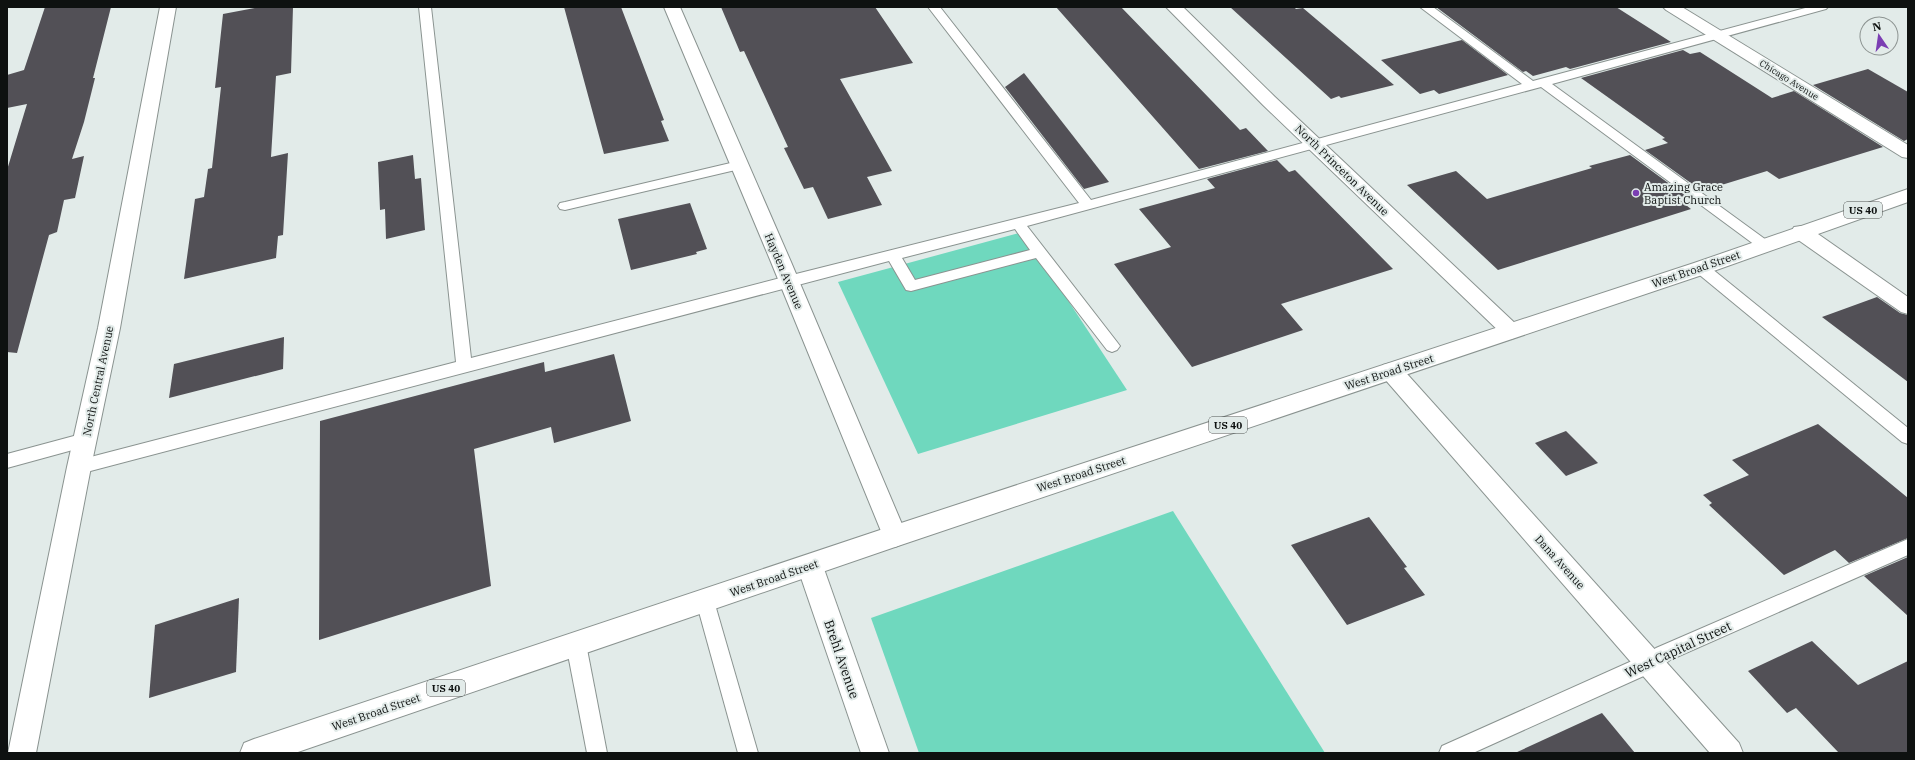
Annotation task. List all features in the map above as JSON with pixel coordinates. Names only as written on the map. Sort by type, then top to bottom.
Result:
[{"type":"main road","name":"North Central Avenue","points":[[22,753],[79,467],[109,328],[168,7]]},
{"type":"main road","name":"Hayden Avenue","points":[[672,7],[895,536]]},
{"type":"main road","name":"North Princeton Avenue","points":[[1174,7],[1315,145],[1511,331]]},
{"type":"main road","name":"Chicago Avenue","points":[[1671,7],[1908,153]]},
{"type":"main road","name":"West Broad Street","points":[[254,753],[895,536],[1701,268],[1908,195]]},
{"type":"main road","points":[[1801,232],[1908,307]]},
{"type":"main road","name":"Dana Avenue","points":[[1390,371],[1729,753]]},
{"type":"main road","name":"Brehl Avenue","points":[[810,566],[875,753]]},
{"type":"lane","points":[[426,7],[464,366]]},
{"type":"lane","points":[[934,7],[1088,206]]},
{"type":"lane","points":[[1426,7],[1538,84],[1764,245]]},
{"type":"lane","points":[[79,467],[788,281],[1088,206],[1822,7]]},
{"type":"lane","points":[[565,206],[739,165]]},
{"type":"lane","points":[[1018,224],[1112,346]]},
{"type":"lane","points":[[893,255],[911,286],[1040,252]]},
{"type":"lane","points":[[1701,268],[1908,437]]},
{"type":"lane","points":[[7,461],[85,440]]},
{"type":"lane","name":"West Capital Street","points":[[1450,753],[1650,663],[1663,654],[1904,554]]},
{"type":"lane","points":[[705,601],[748,753]]},
{"type":"lane","points":[[576,644],[597,753]]},
{"type":"green space","points":[[1023,232],[1127,390],[918,454],[838,282]]},
{"type":"green space","points":[[1173,511],[1325,753],[919,753],[871,618]]},
{"type":"building","points":[[45,7],[111,7],[93,78],[95,78],[84,122],[72,159],[84,156],[75,198],[64,200],[57,232],[49,235],[17,353],[7,352],[7,170],[27,104],[7,108],[7,75],[24,70]]},
{"type":"building","points":[[260,7],[293,7],[291,73],[276,76],[271,157],[288,153],[283,235],[278,236],[276,258],[184,279],[195,199],[204,197],[208,169],[212,168],[221,87],[215,88],[223,14]]},
{"type":"building","points":[[564,7],[621,7],[664,120],[661,121],[669,141],[604,154]]},
{"type":"building","points":[[721,7],[875,7],[913,63],[840,79],[892,171],[867,177],[882,205],[828,219],[813,187],[804,189],[784,148],[788,147],[744,51],[740,52]]},
{"type":"building","points":[[1056,7],[1121,7],[1240,130],[1246,128],[1268,151],[1199,169]]},
{"type":"building","points":[[1230,7],[1303,8],[1394,85],[1331,99]]},
{"type":"building","points":[[1436,7],[1616,7],[1671,42],[1570,69],[1566,67],[1533,76],[1526,71],[1523,72]]},
{"type":"building","points":[[1462,40],[1508,75],[1439,94],[1434,90],[1420,94],[1381,60]]},
{"type":"building","points":[[1683,50],[1690,54],[1700,52],[1772,98],[1794,91],[1883,147],[1779,179],[1767,171],[1702,191],[1645,150],[1668,143],[1662,139],[1665,138],[1581,78]]},
{"type":"building","points":[[1868,69],[1908,92],[1908,139],[1904,141],[1813,85]]},
{"type":"building","points":[[1024,73],[1109,182],[1084,189],[1005,87]]},
{"type":"building","points":[[413,155],[415,179],[421,178],[425,230],[386,239],[385,209],[380,210],[378,162]]},
{"type":"building","points":[[1630,155],[1686,196],[1677,198],[1691,209],[1498,270],[1407,185],[1456,171],[1487,199],[1592,168],[1589,166]]},
{"type":"building","points":[[1277,160],[1289,172],[1295,170],[1393,269],[1281,304],[1303,330],[1192,367],[1114,264],[1171,247],[1139,209],[1215,188],[1207,179]]},
{"type":"building","points":[[690,203],[707,249],[696,252],[697,254],[631,270],[618,219]]},
{"type":"building","points":[[1877,297],[1900,313],[1908,315],[1908,382],[1822,317]]},
{"type":"building","points":[[284,337],[283,369],[169,398],[174,364]]},
{"type":"building","points":[[614,354],[631,421],[554,443],[551,427],[474,449],[491,586],[319,640],[320,421],[544,362],[545,372]]},
{"type":"building","points":[[1818,424],[1908,498],[1908,538],[1849,563],[1835,550],[1784,575],[1709,505],[1712,503],[1703,495],[1749,475],[1732,460]]},
{"type":"building","points":[[1566,431],[1598,463],[1566,476],[1535,443]]},
{"type":"building","points":[[1369,517],[1407,567],[1404,568],[1425,595],[1347,625],[1291,545]]},
{"type":"building","points":[[1908,557],[1908,616],[1864,576]]},
{"type":"building","points":[[239,598],[236,672],[149,698],[155,625]]},
{"type":"building","points":[[1812,641],[1858,685],[1908,661],[1908,753],[1839,753],[1796,708],[1787,713],[1748,671]]},
{"type":"building","points":[[1602,713],[1635,753],[1515,753]]},
{"type":"place","name":"Amazing Grace Baptist Church","points":[[1636,193]]}]
